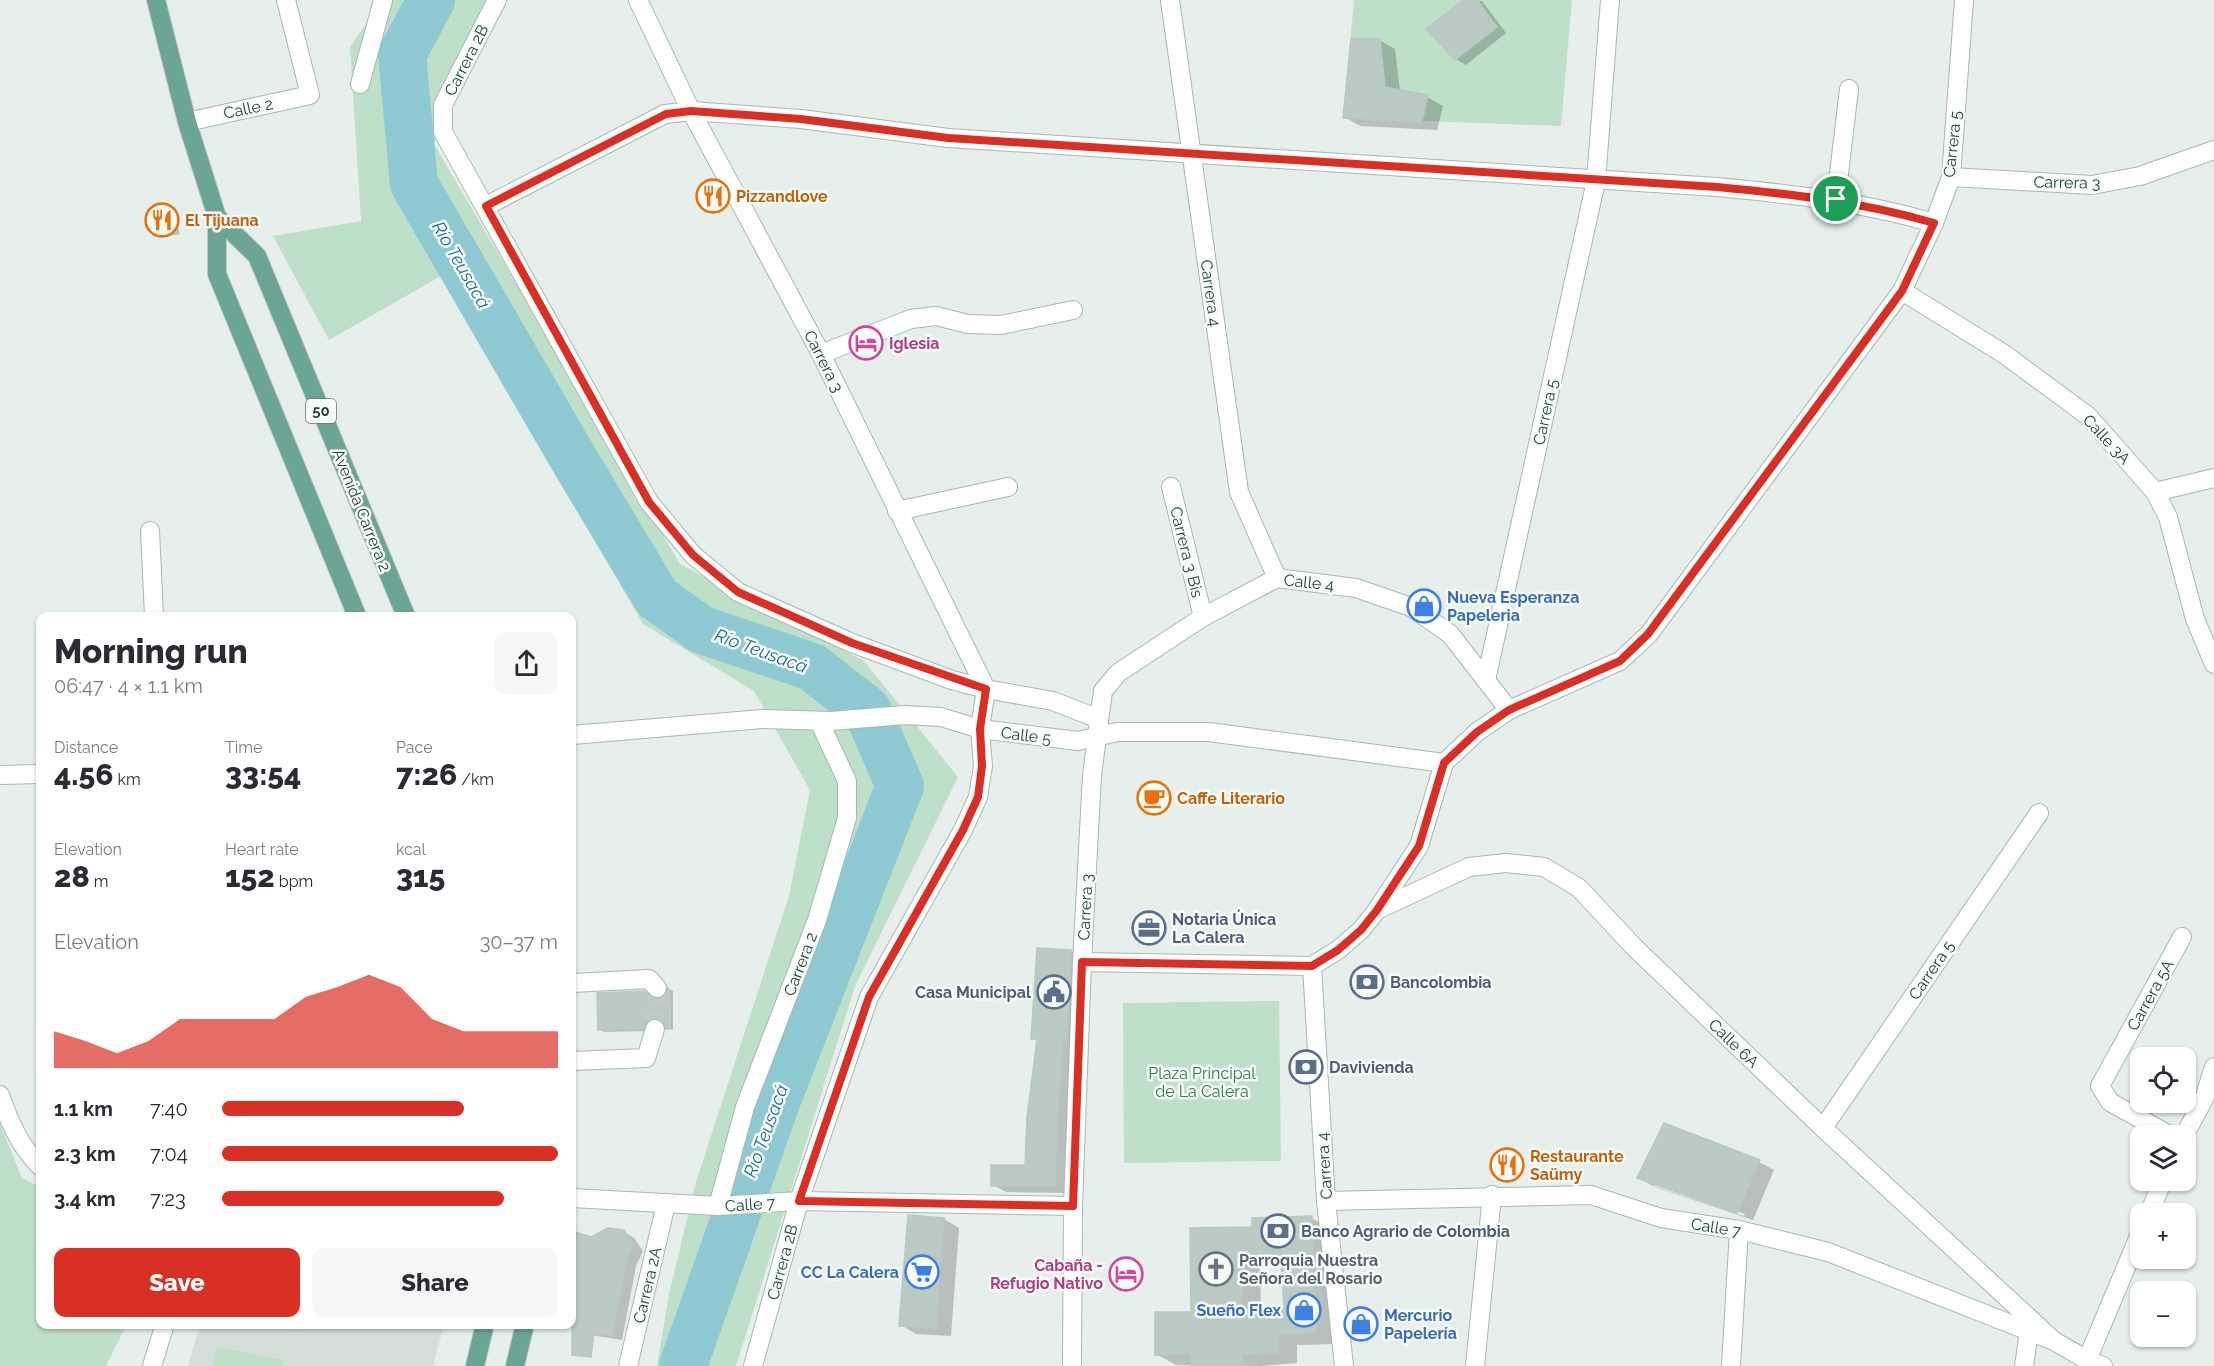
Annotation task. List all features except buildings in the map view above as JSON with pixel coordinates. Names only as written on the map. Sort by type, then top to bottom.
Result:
[{"type":"main road","name":"Avenida Carrera 2","points":[[156,0],[187,122],[217,217],[217,274],[355,612]]},
{"type":"main road","name":"Avenida Carrera 2","points":[[217,217],[257,256],[404,612]]},
{"type":"main road","points":[[475,1366],[484,1329]]},
{"type":"main road","points":[[515,1366],[524,1329]]},
{"type":"street","name":"Calle 2","points":[[187,122],[310,95],[286,0]]},
{"type":"street","points":[[360,84],[383,0]]},
{"type":"street","name":"Carrera 2B","points":[[497,0],[443,105],[443,132],[649,502],[693,555],[738,592],[852,643],[986,689],[1053,701],[1098,728]]},
{"type":"street","name":"Carrera 3","points":[[638,0],[691,111],[821,354],[986,689]]},
{"type":"street","name":"Carrera 4","points":[[1170,0],[1239,492],[1277,578]]},
{"type":"street","name":"Carrera 5","points":[[1486,680],[1596,181],[1610,0]]},
{"type":"street","name":"Carrera 5","points":[[1444,763],[1477,732],[1509,710],[1620,661],[1648,634],[1902,291],[1934,223],[1951,177],[1964,0]]},
{"type":"street","points":[[1836,199],[1849,89]]},
{"type":"street","points":[[486,206],[666,114],[691,111],[801,119],[948,138],[1191,151],[1596,181],[1717,187],[1836,199],[1884,208],[1934,223]]},
{"type":"street","name":"Carrera 3","points":[[1951,177],[2092,185],[2140,176],[2214,150]]},
{"type":"street","name":"Calle 3A","points":[[1902,291],[2004,354],[2088,416],[2155,492],[2168,517],[2195,619],[2214,664]]},
{"type":"street","points":[[821,354],[911,319],[936,316],[968,324],[1001,326],[1073,310]]},
{"type":"street","points":[[2155,492],[2214,478]]},
{"type":"street","points":[[897,511],[1008,486]]},
{"type":"street","name":"Carrera 3 Bis","points":[[1171,487],[1203,617]]},
{"type":"street","points":[[150,531],[154,612]]},
{"type":"street","name":"Calle 4","points":[[1098,728],[1103,691],[1118,673],[1203,617],[1277,578],[1356,588],[1411,607],[1450,633],[1509,710]]},
{"type":"street","points":[[980,729],[986,689]]},
{"type":"street","name":"Calle 5","points":[[576,735],[762,719],[825,721],[904,715],[940,717],[980,729],[1078,741],[1098,728],[1117,732],[1209,732],[1444,763]]},
{"type":"street","name":"Carrera 2","points":[[718,1206],[745,1107],[817,920],[847,818],[847,781],[825,721]]},
{"type":"street","name":"Carrera 3","points":[[1072,1366],[1073,1206],[1082,962],[1092,775],[1098,728]]},
{"type":"street","name":"Carrera 2B","points":[[753,1366],[799,1201],[869,997],[963,830],[978,797],[982,766],[980,729]]},
{"type":"street","points":[[1082,962],[1312,966],[1338,950],[1361,930],[1377,910],[1419,846],[1444,763]]},
{"type":"street","points":[[0,775],[36,774]]},
{"type":"street","name":"Carrera 5","points":[[1823,1128],[2038,813]]},
{"type":"street","name":"Calle 6A","points":[[1377,910],[1469,867],[1506,863],[1544,867],[1579,888],[1634,948],[1823,1128],[2054,1341]]},
{"type":"street","name":"Carrera 5A","points":[[2151,1125],[2110,1102],[2100,1086],[2182,937]]},
{"type":"street","name":"Carrera 4","points":[[1312,966],[1326,1202],[1344,1366]]},
{"type":"street","points":[[576,983],[649,979],[657,988]]},
{"type":"street","points":[[576,1061],[646,1058],[655,1029]]},
{"type":"street","points":[[2190,1125],[2204,1099],[2214,1067]]},
{"type":"street","points":[[0,1095],[22,1146],[36,1162]]},
{"type":"street","name":"Calle 7","points":[[1326,1202],[1591,1195],[1661,1218],[1739,1230],[1828,1252],[2054,1341],[2095,1363]]},
{"type":"street","points":[[1475,1366],[1492,1196]]},
{"type":"street","name":"Calle 7","points":[[576,1198],[718,1206],[799,1201],[1073,1206]]},
{"type":"street","name":"Carrera 2A","points":[[628,1366],[666,1204]]},
{"type":"street","points":[[1731,1366],[1739,1230]]},
{"type":"street","points":[[2095,1363],[2130,1263]]},
{"type":"street","points":[[152,1366],[163,1329]]},
{"type":"street","points":[[2024,1366],[2029,1332]]},
{"type":"shaded area","points":[[199,1329],[443,1329],[433,1366],[188,1366]]},
{"type":"green space","points":[[382,0],[494,0],[434,144],[680,564],[864,661],[958,777],[855,986],[736,1366],[657,1366],[669,1294],[696,1182],[789,896],[810,790],[754,691],[643,624],[441,276],[329,340],[273,236],[361,221],[350,47]]},
{"type":"green space","points":[[1354,0],[1572,0],[1561,126],[1343,118]]},
{"type":"green space","name":"Plaza Principal de La Calera","points":[[1279,1001],[1281,1161],[1124,1163],[1123,1003]]},
{"type":"green space","points":[[0,1124],[22,1178],[36,1185],[36,1329],[124,1329],[106,1366],[0,1366]]},
{"type":"green space","points":[[217,1347],[284,1360],[283,1366],[213,1366]]},
{"type":"waterway","name":"Río Teusacá","points":[[431,0],[402,55],[414,184],[576,463],[657,598],[702,630],[812,667],[867,710],[900,786],[776,1102],[683,1366]]},
{"type":"tunnel","points":[[655,1029],[657,988]]},
{"type":"place","name":"Pizzandlove","points":[[713,196]]},
{"type":"place","name":"El Tijuana","points":[[162,220]]},
{"type":"place","name":"Iglesia","points":[[866,343]]},
{"type":"place","name":"Nueva Esperanza Papeleria","points":[[1424,606]]},
{"type":"place","name":"Caffe Literario","points":[[1154,798]]},
{"type":"place","name":"Notaria Única La Calera","points":[[1149,928]]},
{"type":"place","name":"Bancolombia","points":[[1367,982]]},
{"type":"place","name":"Casa Municipal","points":[[1054,992]]},
{"type":"place","name":"Davivienda","points":[[1306,1067]]},
{"type":"place","name":"Restaurante Saümy","points":[[1507,1165]]},
{"type":"place","name":"Banco Agrario de Colombia","points":[[1278,1231]]},
{"type":"place","name":"Parroquia Nuestra Señora del Rosario","points":[[1216,1269]]},
{"type":"place","name":"CC La Calera","points":[[922,1272]]},
{"type":"place","name":"Cabaña - Refugio Nativo","points":[[1126,1274]]},
{"type":"place","name":"Sueño Flex","points":[[1304,1310]]},
{"type":"place","name":"Mercurio Papelería","points":[[1361,1324]]},
{"type":"route","points":[[691,111],[801,119],[948,138],[1191,151],[1449,171],[1717,187],[1836,199],[1884,208],[1934,223],[1902,291],[1648,634],[1620,661],[1509,710],[1477,732],[1444,763],[1419,846],[1377,910],[1361,930],[1338,950],[1312,966],[1082,962],[1073,1206],[799,1201],[869,997],[963,830],[978,797],[982,766],[980,729],[986,689],[952,680],[852,643],[738,592],[693,555],[649,502],[486,206],[666,114],[691,111]]}]
